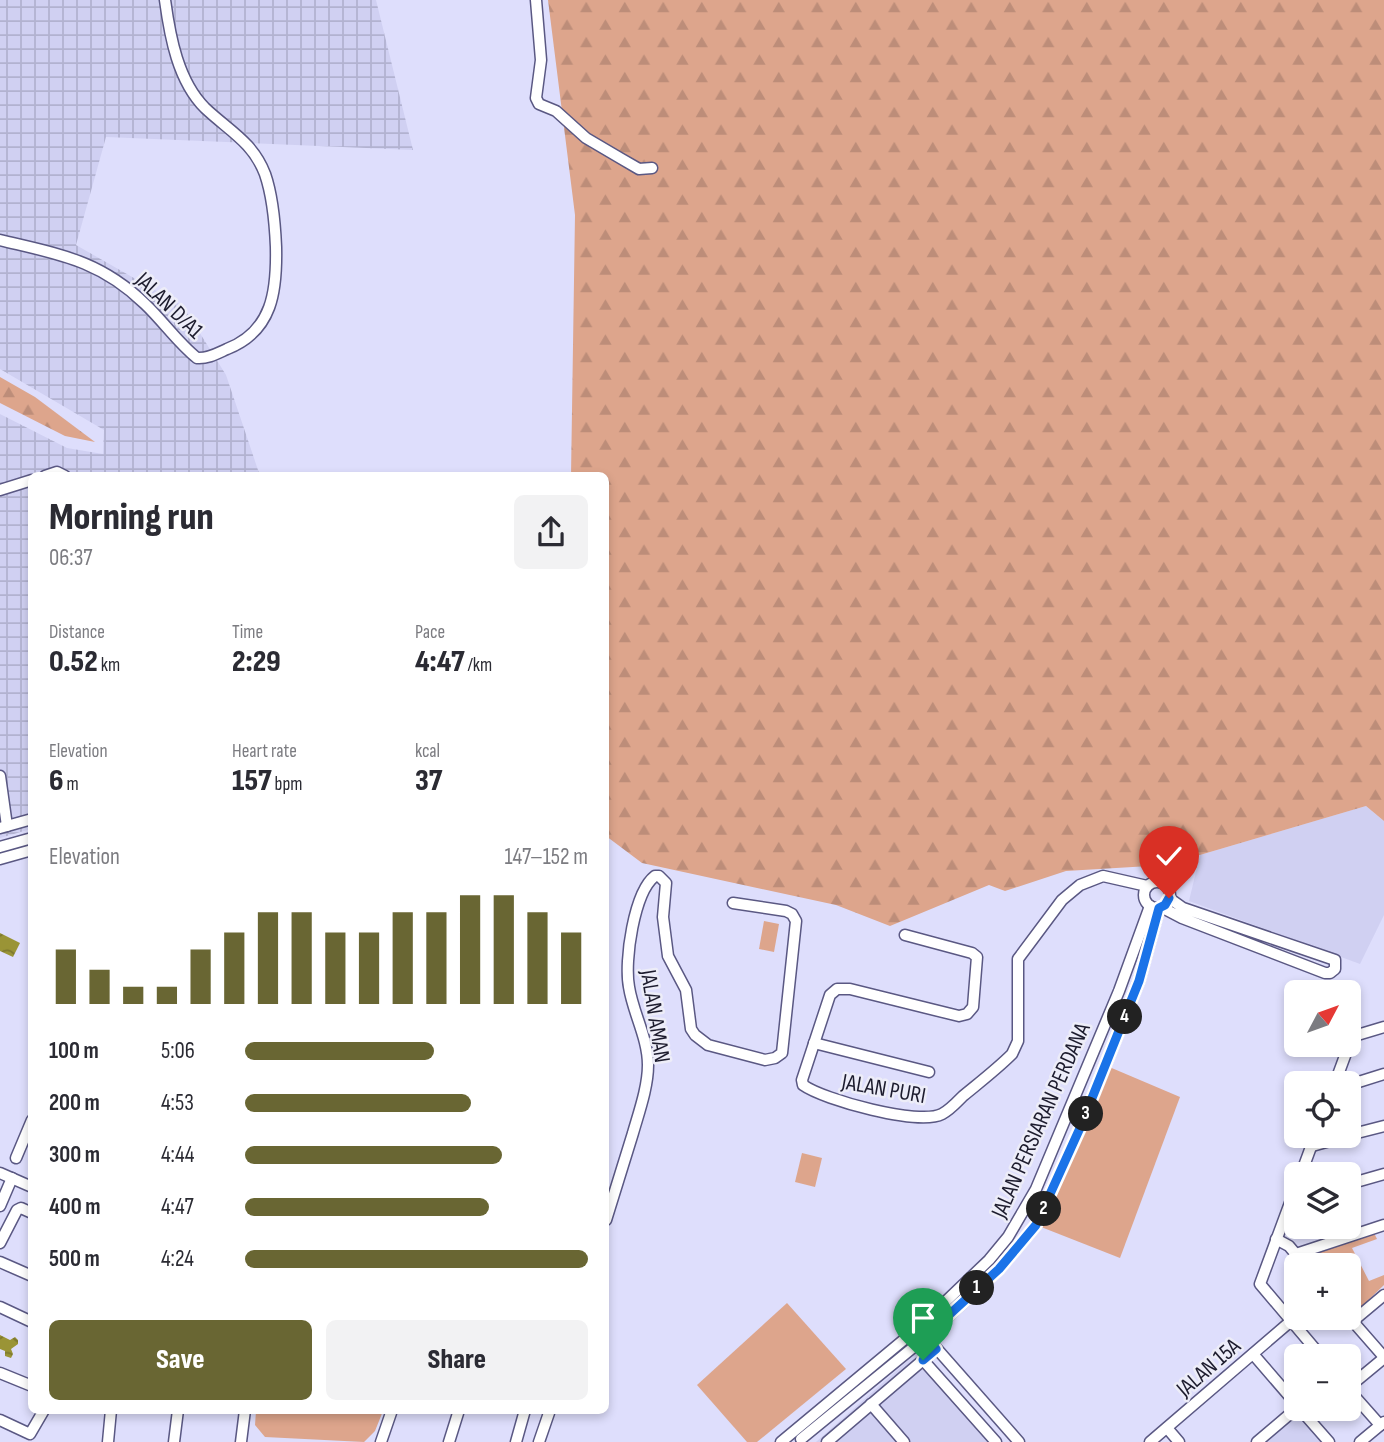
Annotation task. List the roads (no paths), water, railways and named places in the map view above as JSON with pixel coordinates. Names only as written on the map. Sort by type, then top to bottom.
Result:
[{"type":"street","name":"JALAN D/A1","points":[[0,240],[74,258],[97,269],[131,291],[197,358],[209,357],[240,344],[266,317],[275,290],[276,229],[272,200],[264,174],[255,155],[240,136],[204,107],[190,89],[180,67],[169,29],[165,0]]},
{"type":"street","points":[[536,0],[541,60],[536,98],[539,104],[556,111],[586,138],[639,169],[652,169]]},
{"type":"street","points":[[0,490],[28,481]]},
{"type":"street","points":[[0,776],[4,827],[28,820]]},
{"type":"street","points":[[0,847],[28,839]]},
{"type":"street","points":[[0,859],[28,851]]},
{"type":"street","name":"JALAN AMAN","points":[[609,1210],[642,1104],[648,1065],[628,986],[627,963],[638,904],[648,881],[659,876],[666,883],[663,917],[668,956],[686,990],[691,1029],[695,1035],[708,1045],[765,1060],[782,1053],[796,921],[792,914],[786,911],[733,903]]},
{"type":"street","name":"JALAN PURI","points":[[814,1043],[803,1085],[833,1100],[889,1113],[925,1117],[942,1114],[1012,1054],[1018,1041],[1018,959],[1062,900],[1080,885],[1102,876],[1147,886]]},
{"type":"street","points":[[1154,882],[1163,884],[1168,890],[1169,898],[1183,908],[1335,960],[1334,970],[1325,973],[1157,907],[1144,894],[1147,886],[1154,882]]},
{"type":"street","points":[[1157,907],[1169,898]]},
{"type":"street","name":"JALAN PERSIARAN PERDANA","points":[[781,1442],[918,1328],[989,1260],[1021,1218],[1036,1189],[1119,990],[1157,907]]},
{"type":"street","name":"JALAN PERSIARAN PERDANA","points":[[794,1430],[801,1440],[926,1336],[999,1269],[1036,1225],[1080,1128],[1135,992],[1157,907]]},
{"type":"street","points":[[905,935],[972,953],[977,957],[973,1007],[967,1014],[959,1016],[850,989],[837,989],[830,995],[814,1043],[929,1072]]},
{"type":"street","points":[[1362,1034],[1384,1027]]},
{"type":"street","points":[[1361,1081],[1384,1074]]},
{"type":"street","points":[[1361,1133],[1384,1126]]},
{"type":"street","points":[[16,1158],[28,1130]]},
{"type":"street","points":[[0,1173],[28,1185]]},
{"type":"street","points":[[1361,1181],[1384,1174]]},
{"type":"street","points":[[0,1206],[2,1194],[12,1178]]},
{"type":"street","points":[[0,1243],[17,1210],[21,1208],[28,1211]]},
{"type":"street","points":[[1284,1222],[1260,1280],[1262,1288],[1284,1313]]},
{"type":"street","points":[[1299,1253],[1384,1225]]},
{"type":"street","points":[[1276,1238],[1295,1253]]},
{"type":"street","points":[[0,1262],[28,1274]]},
{"type":"street","points":[[1361,1312],[1384,1295]]},
{"type":"street","points":[[0,1307],[28,1320]]},
{"type":"street","name":"JALAN 15A","points":[[1150,1442],[1284,1327]]},
{"type":"street","points":[[918,1328],[1019,1442]]},
{"type":"street","points":[[1299,1330],[1311,1344]]},
{"type":"street","points":[[1360,1330],[1384,1358],[1361,1378]]},
{"type":"street","points":[[827,1442],[936,1349]]},
{"type":"street","points":[[1253,1354],[1284,1391]]},
{"type":"street","points":[[923,1360],[996,1442]]},
{"type":"street","points":[[0,1373],[28,1384]]},
{"type":"street","points":[[1360,1442],[1382,1423],[1361,1401]]},
{"type":"street","points":[[871,1404],[904,1442]]},
{"type":"street","points":[[0,1420],[30,1434],[42,1414]]},
{"type":"street","points":[[108,1442],[111,1414]]},
{"type":"street","points":[[174,1442],[178,1414]]},
{"type":"street","points":[[241,1442],[244,1414]]},
{"type":"street","points":[[381,1442],[391,1414]]},
{"type":"street","points":[[449,1442],[458,1414]]},
{"type":"street","points":[[516,1442],[524,1414]]},
{"type":"street","points":[[539,1442],[549,1414]]},
{"type":"street","points":[[1257,1442],[1284,1419]]},
{"type":"street","points":[[1310,1421],[1329,1442]]},
{"type":"street","points":[[1167,1427],[1179,1442]]},
{"type":"water","points":[[0,933],[20,943],[13,957],[0,951]]},
{"type":"water","points":[[0,1335],[10,1340],[15,1337],[18,1340],[18,1344],[11,1349],[11,1358],[5,1356],[5,1351],[0,1349]]}]
